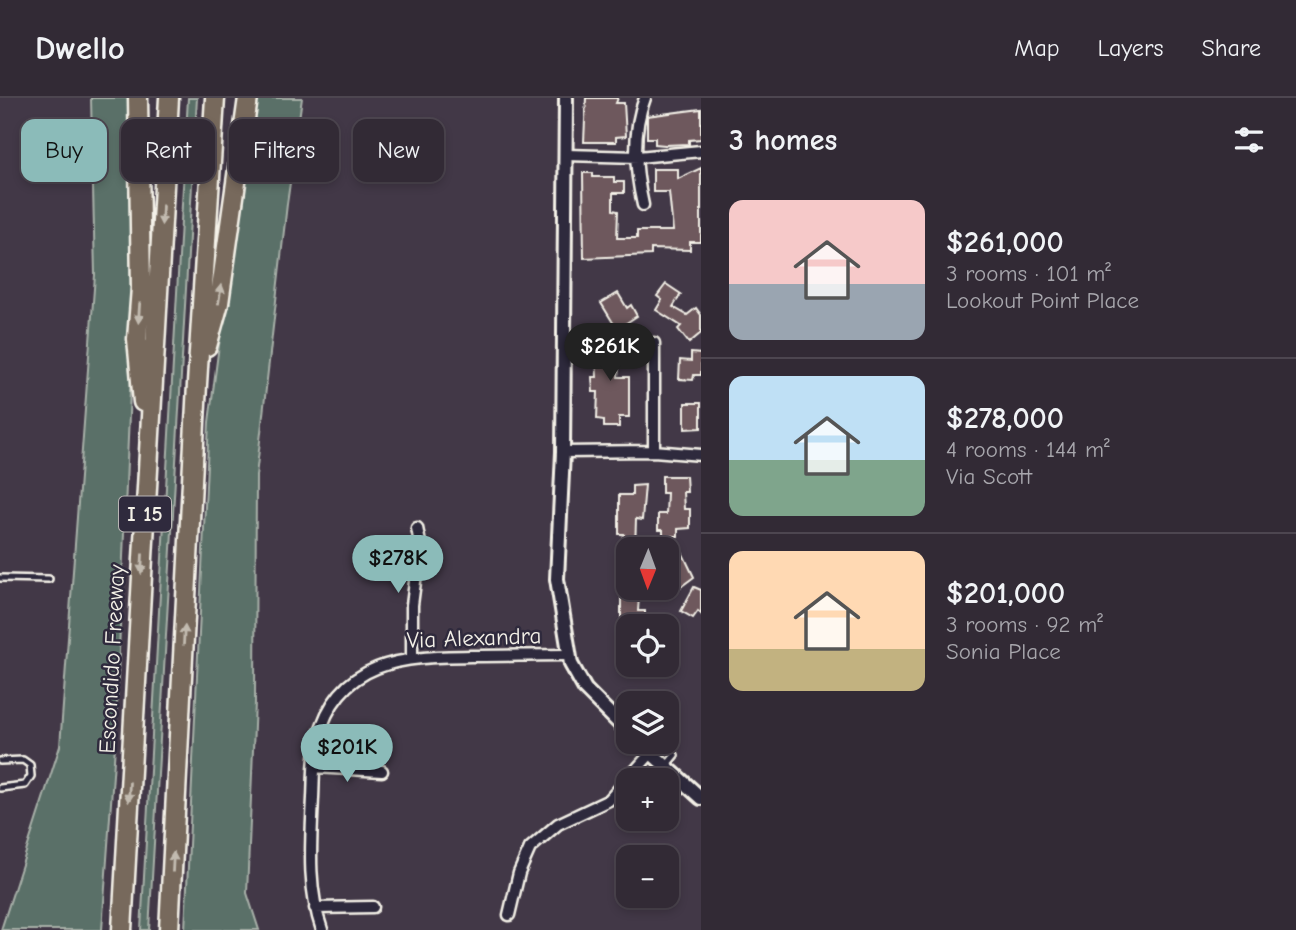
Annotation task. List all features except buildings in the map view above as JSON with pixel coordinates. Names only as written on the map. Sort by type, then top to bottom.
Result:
[{"type":"highway","points":[[138,98],[141,288],[137,339],[148,463]]},
{"type":"highway","name":"Escondido Freeway","points":[[122,930],[169,98]]},
{"type":"highway","name":"I 15","points":[[169,930],[197,384],[215,98]]},
{"type":"highway","points":[[197,384],[219,303],[248,98]]},
{"type":"street","points":[[566,98],[563,452],[557,579],[567,655],[585,689],[616,719]]},
{"type":"street","points":[[643,205],[636,120],[645,98]]},
{"type":"street","points":[[566,155],[638,157],[701,151]]},
{"type":"street","points":[[654,344],[654,451]]},
{"type":"street","points":[[563,452],[654,451],[701,455]]},
{"type":"street","points":[[412,657],[412,605],[420,543],[417,528]]},
{"type":"street","name":"Via Alexandra","points":[[322,930],[315,908],[311,852],[315,767],[318,740],[324,722],[345,690],[372,669],[412,657],[567,655]]},
{"type":"street","points":[[509,915],[519,873],[530,848],[558,824],[609,800],[650,754]]},
{"type":"street","points":[[652,754],[701,798]]},
{"type":"street","points":[[315,767],[382,771]]},
{"type":"street","points":[[315,908],[373,907]]},
{"type":"lane","points":[[0,578],[49,579]]},
{"type":"lane","points":[[666,766],[675,755]]},
{"type":"lane","points":[[0,761],[23,760],[30,765],[31,776],[25,785],[0,788]]},
{"type":"green space","points":[[91,98],[130,98],[130,119],[121,119],[121,182],[130,182],[131,367],[115,746],[102,930],[1,930],[60,746],[95,275],[93,182],[107,182],[107,119],[91,119]]},
{"type":"green space","points":[[188,98],[197,98],[196,119],[187,119]]},
{"type":"green space","points":[[256,98],[302,98],[299,119],[252,119]]},
{"type":"green space","points":[[183,182],[192,182],[149,930],[141,930]]},
{"type":"green space","points":[[242,182],[290,182],[256,476],[255,702],[247,893],[259,930],[185,930],[209,422]]}]
